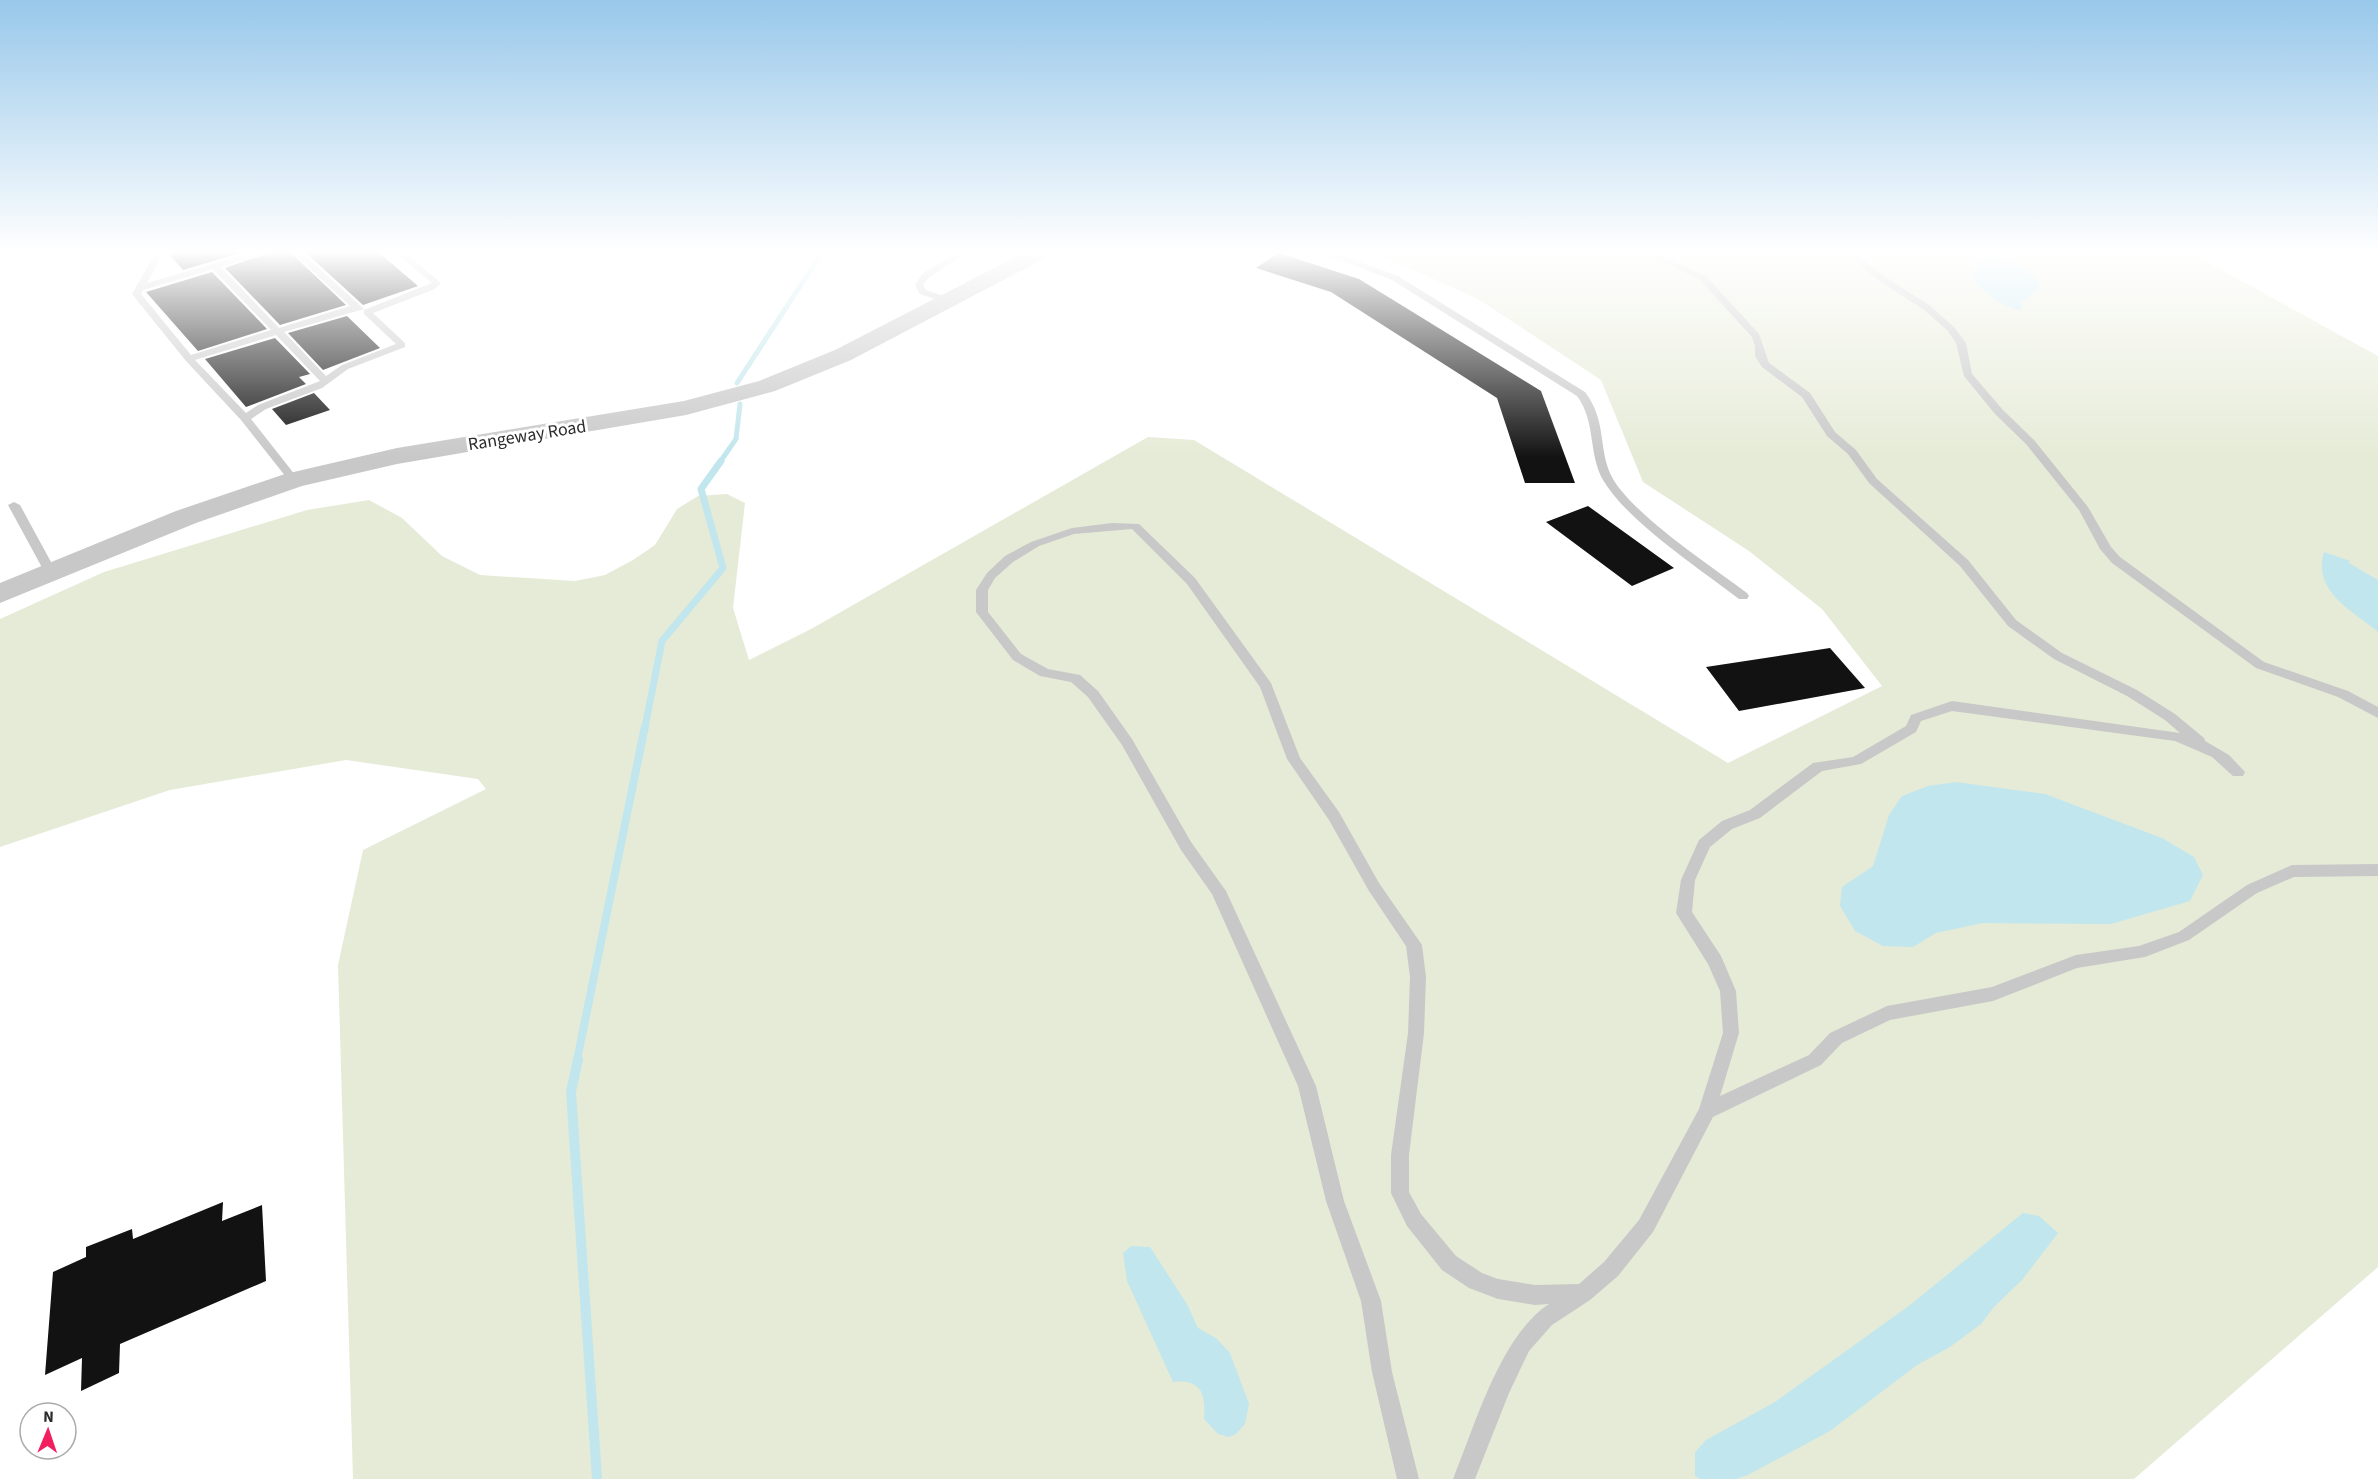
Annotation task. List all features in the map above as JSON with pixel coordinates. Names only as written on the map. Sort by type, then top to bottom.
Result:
[{"type":"street","name":"Rangeway Road","points":[[0,594],[186,517],[294,480],[361,463],[624,419],[741,394],[820,366],[911,320]]},
{"type":"lane","points":[[157,320],[189,359],[245,418],[294,480]]},
{"type":"lane","points":[[267,320],[325,381]]},
{"type":"lane","points":[[189,359],[312,320]]},
{"type":"lane","points":[[245,418],[262,407],[319,386],[345,367],[402,345],[376,320]]},
{"type":"lane","points":[[1462,320],[1581,394],[1593,410],[1604,468],[1612,486],[1645,518],[1743,596]]},
{"type":"lane","points":[[1743,320],[1761,346],[1760,356],[1765,365],[1806,395],[1823,425],[1852,452],[1873,481],[1964,563],[2012,623],[2058,656],[2132,693],[2170,717],[2208,748],[2227,760],[2238,772]]},
{"type":"lane","points":[[1941,320],[1961,343],[1967,374],[1999,412],[2030,442],[2084,509],[2106,549],[2116,560],[2163,592],[2224,641],[2260,665],[2343,694],[2378,713]]},
{"type":"lane","points":[[14,505],[51,573]]},
{"type":"lane","points":[[1408,1479],[1382,1372],[1371,1302],[1335,1201],[1307,1086],[1278,1019],[1218,891],[1186,846],[1127,742],[1093,693],[1075,678],[1045,673],[1017,657],[982,612],[982,590],[991,576],[1009,559],[1035,544],[1072,531],[1134,526],[1191,581],[1266,686],[1294,759],[1334,816],[1374,887],[1414,945],[1418,977],[1416,1033],[1400,1155],[1400,1193],[1410,1211],[1449,1263],[1476,1281],[1535,1295],[1583,1293]]},
{"type":"lane","points":[[1464,1479],[1501,1387],[1522,1344],[1545,1318],[1583,1293],[1611,1269],[1646,1226],[1707,1111],[1731,1033],[1728,991],[1715,961],[1684,913],[1688,880],[1704,844],[1727,825],[1755,814],[1818,767],[1856,761],[1911,729],[1916,718],[1952,706],[2023,718],[2115,726],[2175,736],[2208,748]]},
{"type":"lane","points":[[1707,1111],[1815,1060],[1836,1038],[1887,1013],[1993,994],[2076,962],[2139,952],[2184,936],[2252,889],[2292,871],[2378,870]]},
{"type":"green space","points":[[1510,320],[2313,320],[2378,356],[2378,1267],[2134,1479],[353,1479],[338,965],[363,850],[486,789],[478,779],[346,760],[170,790],[0,847],[0,619],[104,572],[307,510],[369,500],[402,518],[442,556],[480,575],[575,581],[605,575],[655,545],[677,509],[698,496],[727,494],[745,503],[733,608],[749,660],[811,629],[1148,437],[1194,440],[1728,763],[1882,686],[1822,609],[1749,551],[1643,482],[1601,380]]},
{"type":"water","points":[[2324,552],[2350,561],[2349,563],[2378,580],[2378,632],[2347,608],[2329,589],[2322,566]]},
{"type":"water","points":[[1956,782],[2045,794],[2162,838],[2194,857],[2203,875],[2190,901],[2111,924],[1983,923],[1936,933],[1913,947],[1883,946],[1855,931],[1840,906],[1842,887],[1873,866],[1889,815],[1902,796],[1928,786]]},
{"type":"water","points":[[2023,1213],[2039,1216],[2058,1233],[2022,1280],[1994,1307],[1981,1324],[1950,1347],[1917,1365],[1830,1431],[1748,1475],[1736,1479],[1700,1479],[1695,1476],[1695,1452],[1706,1440],[1775,1402],[1910,1305]]},
{"type":"water","points":[[1131,1246],[1150,1247],[1187,1304],[1198,1328],[1216,1338],[1230,1353],[1249,1404],[1245,1424],[1236,1434],[1229,1437],[1218,1434],[1204,1419],[1204,1402],[1196,1386],[1190,1383],[1173,1382],[1127,1281],[1123,1253]]},
{"type":"building","points":[[171,320],[258,320],[267,329],[198,351]]},
{"type":"building","points":[[275,320],[296,320],[280,325]]},
{"type":"building","points":[[333,320],[351,320],[380,348],[323,370],[288,333]]},
{"type":"building","points":[[1375,320],[1426,320],[1541,391],[1575,483],[1525,483],[1497,398]]},
{"type":"building","points":[[275,338],[310,374],[299,377],[306,384],[246,407],[205,359]]},
{"type":"building","points":[[314,393],[330,410],[286,425],[272,409]]},
{"type":"building","points":[[1588,506],[1674,568],[1632,586],[1546,522]]},
{"type":"building","points":[[1830,648],[1865,688],[1739,711],[1706,667]]},
{"type":"building","points":[[223,1202],[222,1221],[262,1205],[266,1281],[120,1344],[119,1373],[81,1391],[82,1358],[45,1375],[53,1272],[86,1257],[86,1247],[132,1229],[133,1239]]},
{"type":"waterway","points":[[737,383],[778,320]]},
{"type":"waterway","points":[[720,462],[736,439],[740,404]]},
{"type":"waterway","points":[[645,727],[662,641],[723,568],[701,489],[721,461]]},
{"type":"waterway","points":[[577,1060],[645,726]]},
{"type":"waterway","points":[[578,1059],[571,1092],[597,1479]]}]
